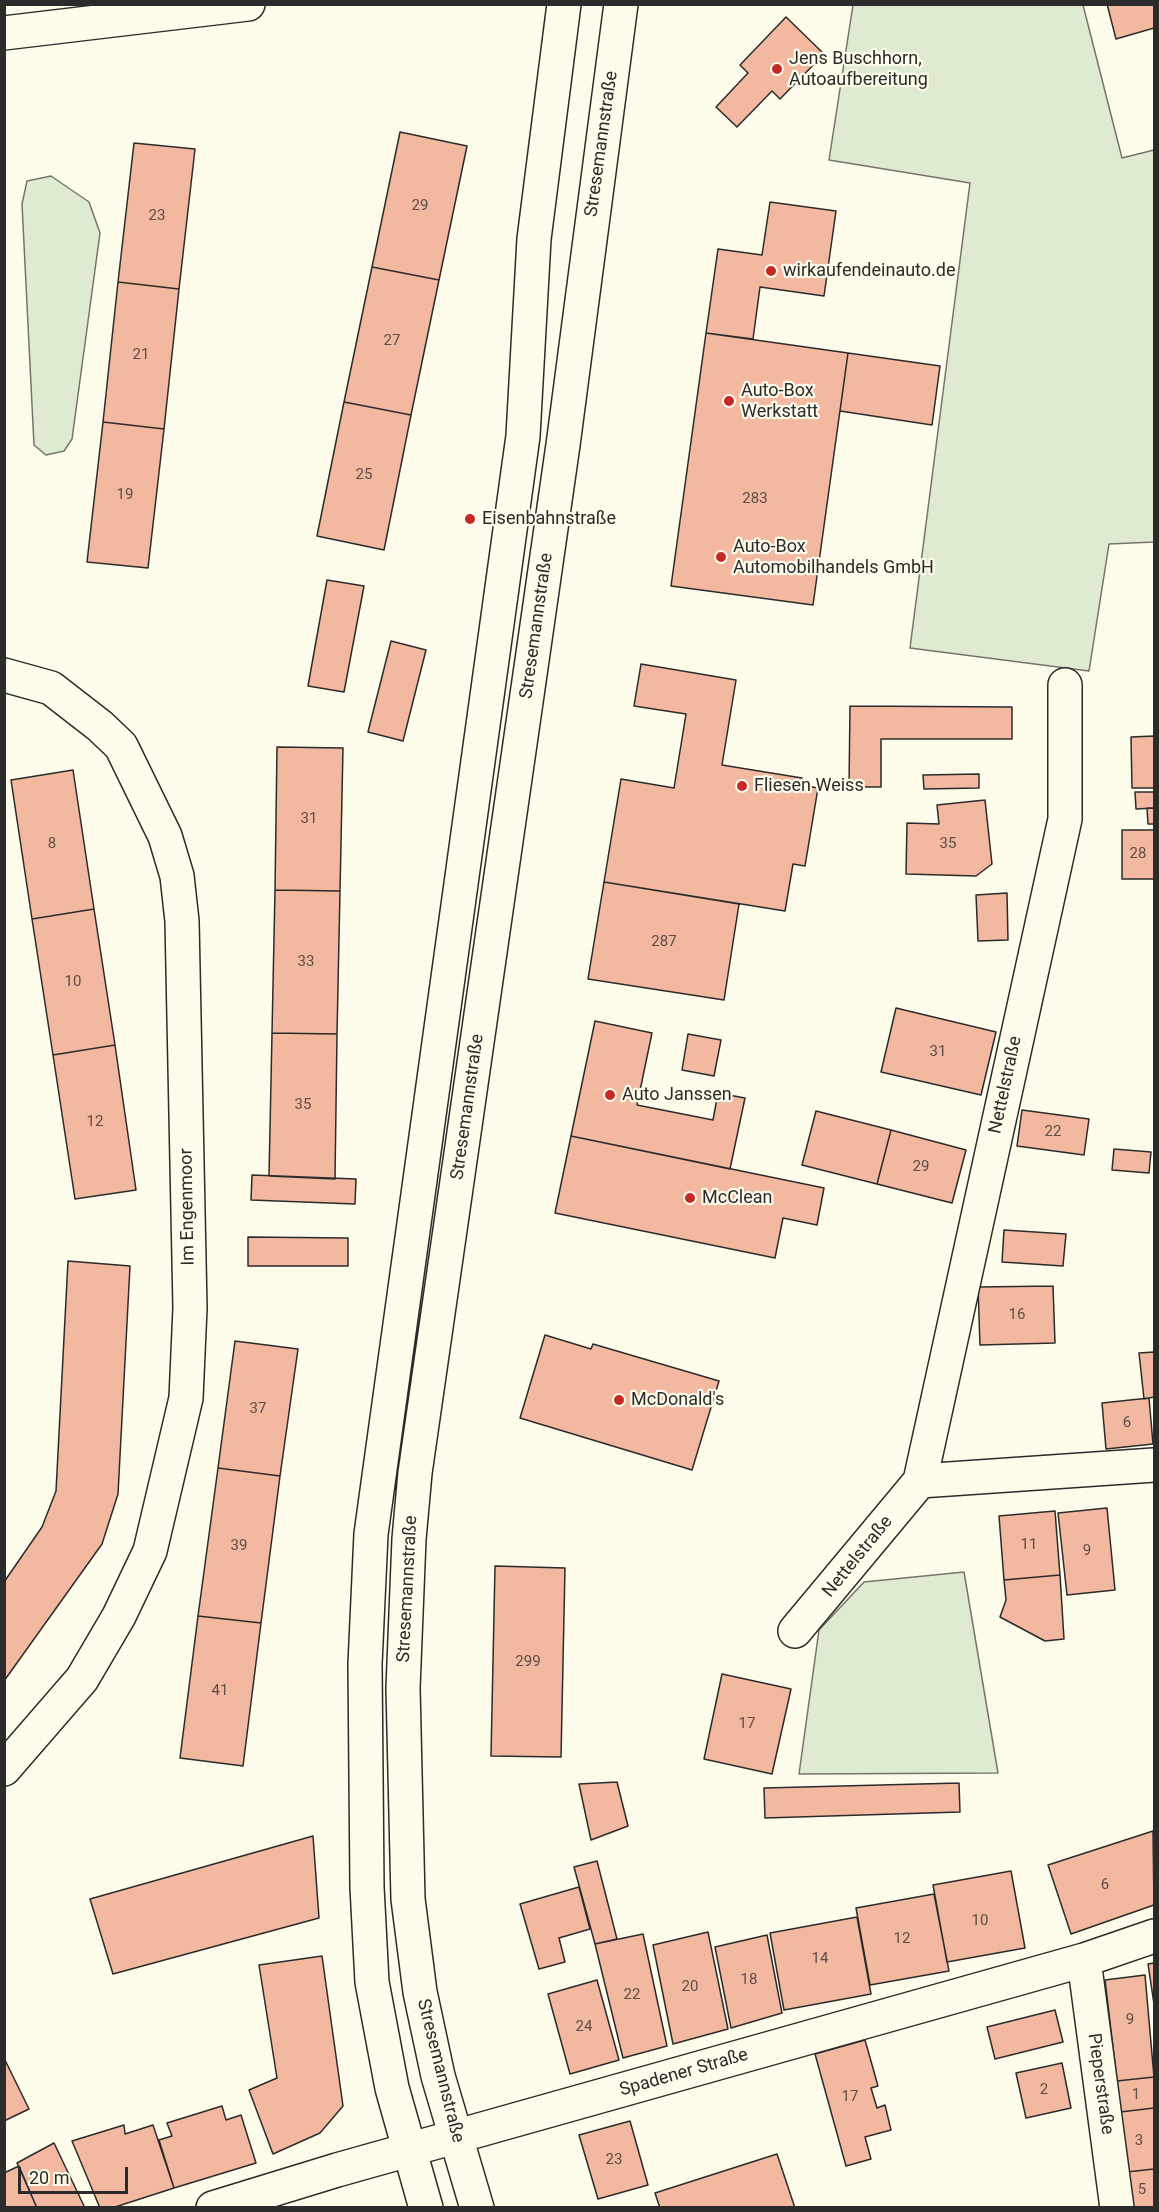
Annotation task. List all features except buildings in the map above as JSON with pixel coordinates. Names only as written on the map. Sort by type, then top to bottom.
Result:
[{"type":"main road","points":[[4,33],[248,4]]},
{"type":"main road","points":[[426,2208],[392,2088],[371,1970],[367,1887],[364,1664],[371,1534],[523,436],[534,239],[564,4]]},
{"type":"main road","name":"Stresemannstraße","points":[[477,2208],[438,2076],[420,1992],[408,1899],[403,1688],[409,1539],[417,1462],[556,493],[621,4]]},
{"type":"main road","name":"Im Engenmoor","points":[[4,675],[51,688],[88,715],[121,746],[168,846],[177,876],[182,921],[190,1308],[186,1398],[150,1551],[120,1616],[82,1679],[4,1768]]},
{"type":"main road","name":"Nettelstraße","points":[[795,1631],[920,1481],[1065,819],[1065,685]]},
{"type":"main road","points":[[920,1481],[1155,1465]]},
{"type":"main road","name":"Spadener Straße","points":[[213,2208],[1084,1960],[1155,1936]]},
{"type":"main road","name":"Pieperstraße","points":[[1084,1960],[1117,2208]]},
{"type":"green space","points":[[853,5],[1083,5],[1122,158],[1154,150],[1154,542],[1109,544],[1089,671],[910,648],[970,183],[829,160]]},
{"type":"green space","points":[[51,176],[89,202],[100,233],[72,439],[64,451],[46,455],[34,445],[22,204],[27,181]]},
{"type":"green space","points":[[964,1572],[998,1773],[799,1774],[819,1630],[864,1582]]},
{"type":"place","name":"Jens Buschhorn, Autoaufbereitung","points":[[777,69]]},
{"type":"place","name":"wirkaufendeinauto.de","points":[[771,271]]},
{"type":"place","name":"Auto-Box Werkstatt","points":[[729,401]]},
{"type":"place","name":"Eisenbahnstraße","points":[[470,519]]},
{"type":"place","name":"Auto-Box Automobilhandels GmbH","points":[[721,557]]},
{"type":"place","name":"Fliesen Weiss","points":[[742,786]]},
{"type":"place","name":"Auto Janssen","points":[[610,1095]]},
{"type":"place","name":"McClean","points":[[690,1198]]},
{"type":"place","name":"McDonald's","points":[[619,1400]]}]
